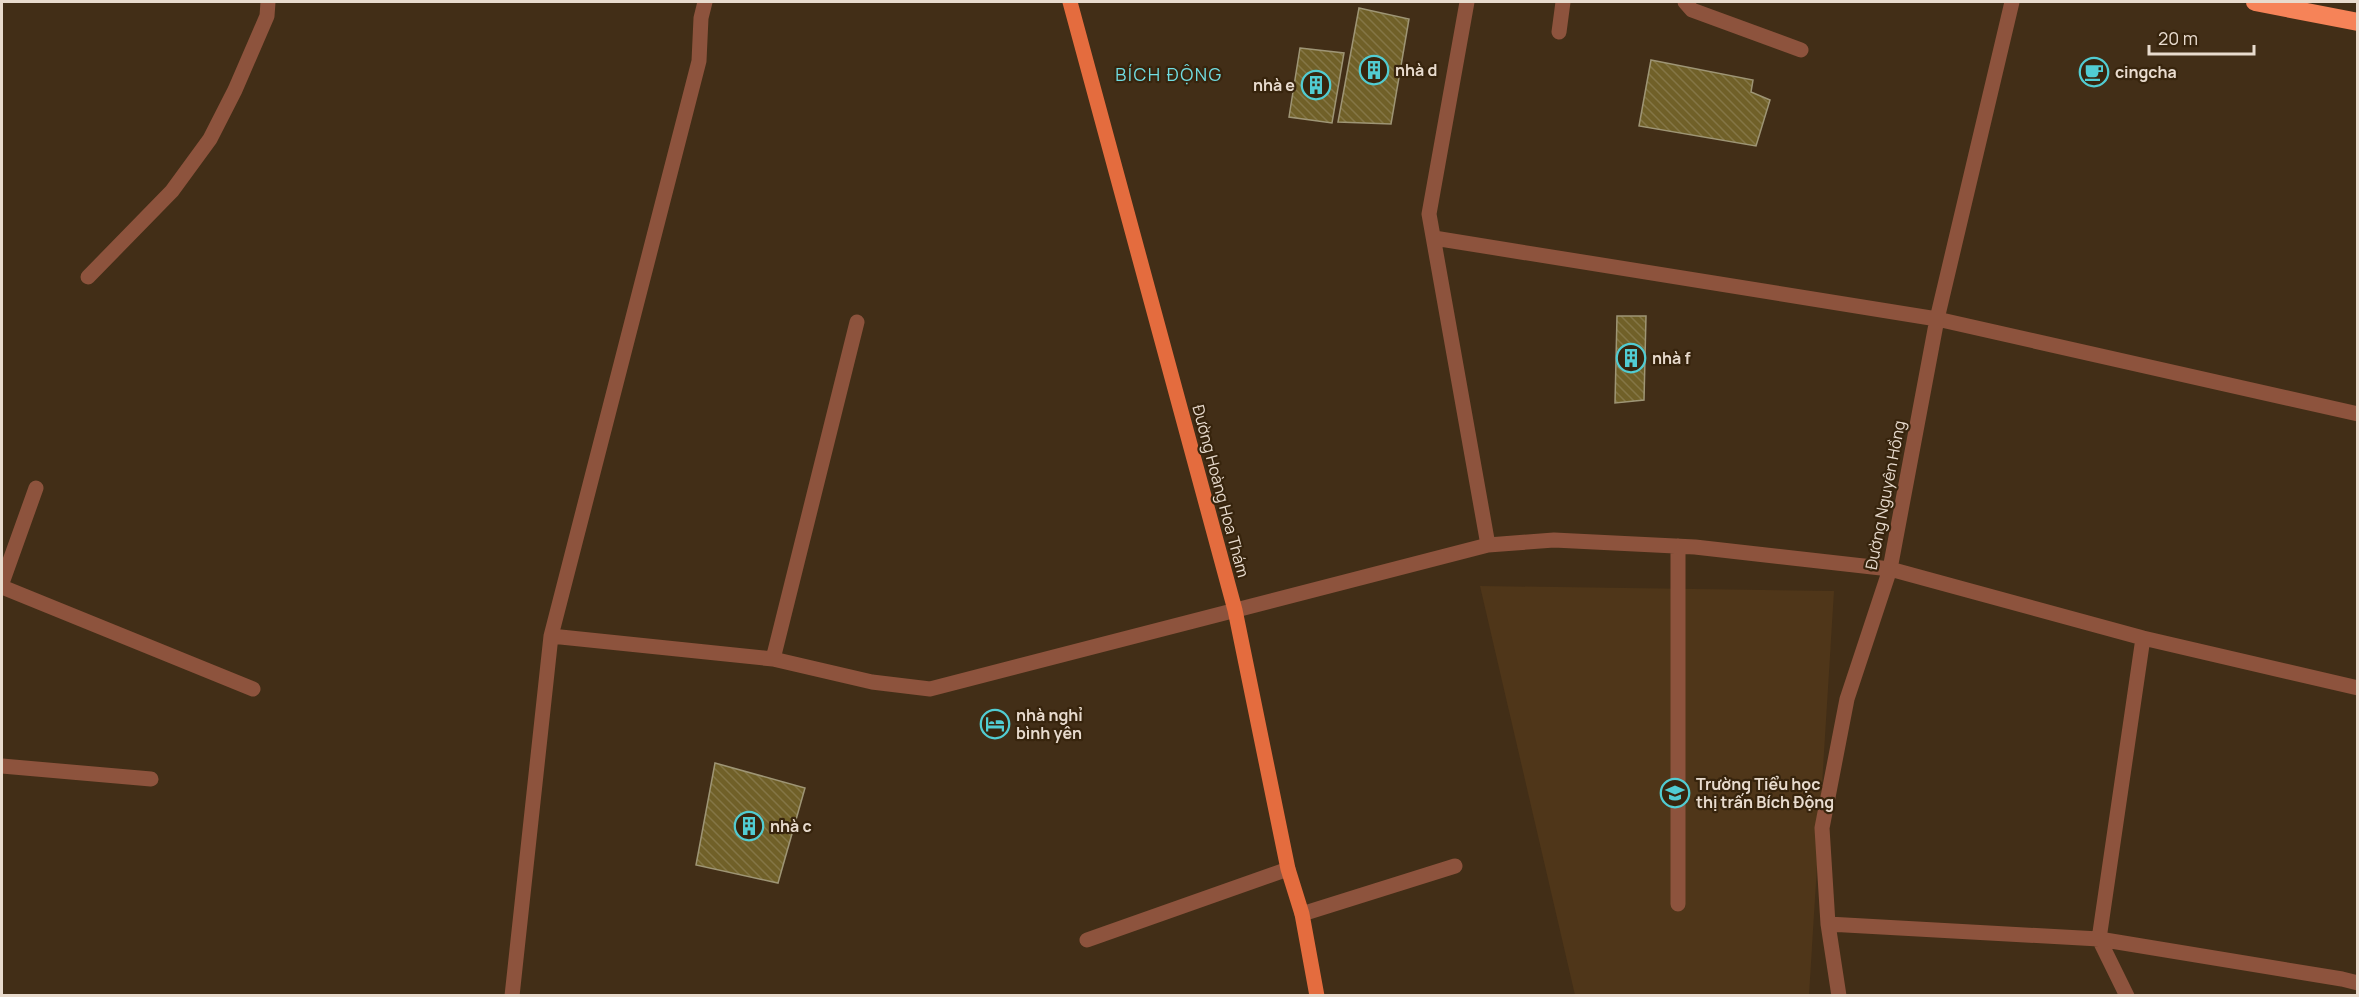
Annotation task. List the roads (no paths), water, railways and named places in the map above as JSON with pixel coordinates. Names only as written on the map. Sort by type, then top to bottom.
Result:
[{"type":"highway","points":[[2255,2],[2358,22]]},
{"type":"main road","name":"Đường Hoàng Hoa Thám","points":[[1070,2],[1235,610],[1288,869],[1302,914],[1317,996]]},
{"type":"street","points":[[88,277],[172,191],[210,139],[235,90],[267,16],[268,2]]},
{"type":"street","points":[[512,996],[551,636],[699,61],[701,18],[705,2]]},
{"type":"street","points":[[1467,2],[1429,214],[1488,545]]},
{"type":"street","points":[[1559,32],[1563,2]]},
{"type":"street","points":[[1685,2],[1692,10],[1801,50]]},
{"type":"street","name":"Đường Nguyên Hồng","points":[[1839,996],[1828,924],[1822,828],[1847,699],[1890,569],[1937,319],[2012,2]]},
{"type":"street","points":[[1434,238],[1937,319],[2358,414]]},
{"type":"street","points":[[772,659],[857,322]]},
{"type":"street","points":[[36,488],[2,585],[253,689]]},
{"type":"street","points":[[551,636],[772,659],[872,682],[930,689],[1488,545],[1554,540],[1678,546],[1890,569],[2143,638],[2358,688]]},
{"type":"street","points":[[1678,546],[1678,904]]},
{"type":"street","points":[[2127,996],[2099,939],[2143,638]]},
{"type":"street","points":[[2,766],[151,779]]},
{"type":"street","points":[[1302,914],[1455,866]]},
{"type":"street","points":[[1087,940],[1288,869]]},
{"type":"street","points":[[1828,924],[2099,939],[2358,983]]},
{"type":"place","name":"nhà d","points":[[1374,70]]},
{"type":"place","name":"cingcha","points":[[2094,72]]},
{"type":"place","name":"nhà e","points":[[1316,85]]},
{"type":"place","name":"nhà f","points":[[1631,358]]},
{"type":"place","name":"nhà nghỉ bình yên","points":[[995,724]]},
{"type":"place","name":"Trường Tiểu học thị trấn Bích Động","points":[[1675,793]]},
{"type":"place","name":"nhà c","points":[[749,826]]},
{"type":"district","name":"BÍCH ĐỘNG","points":[[1169,75]]}]
